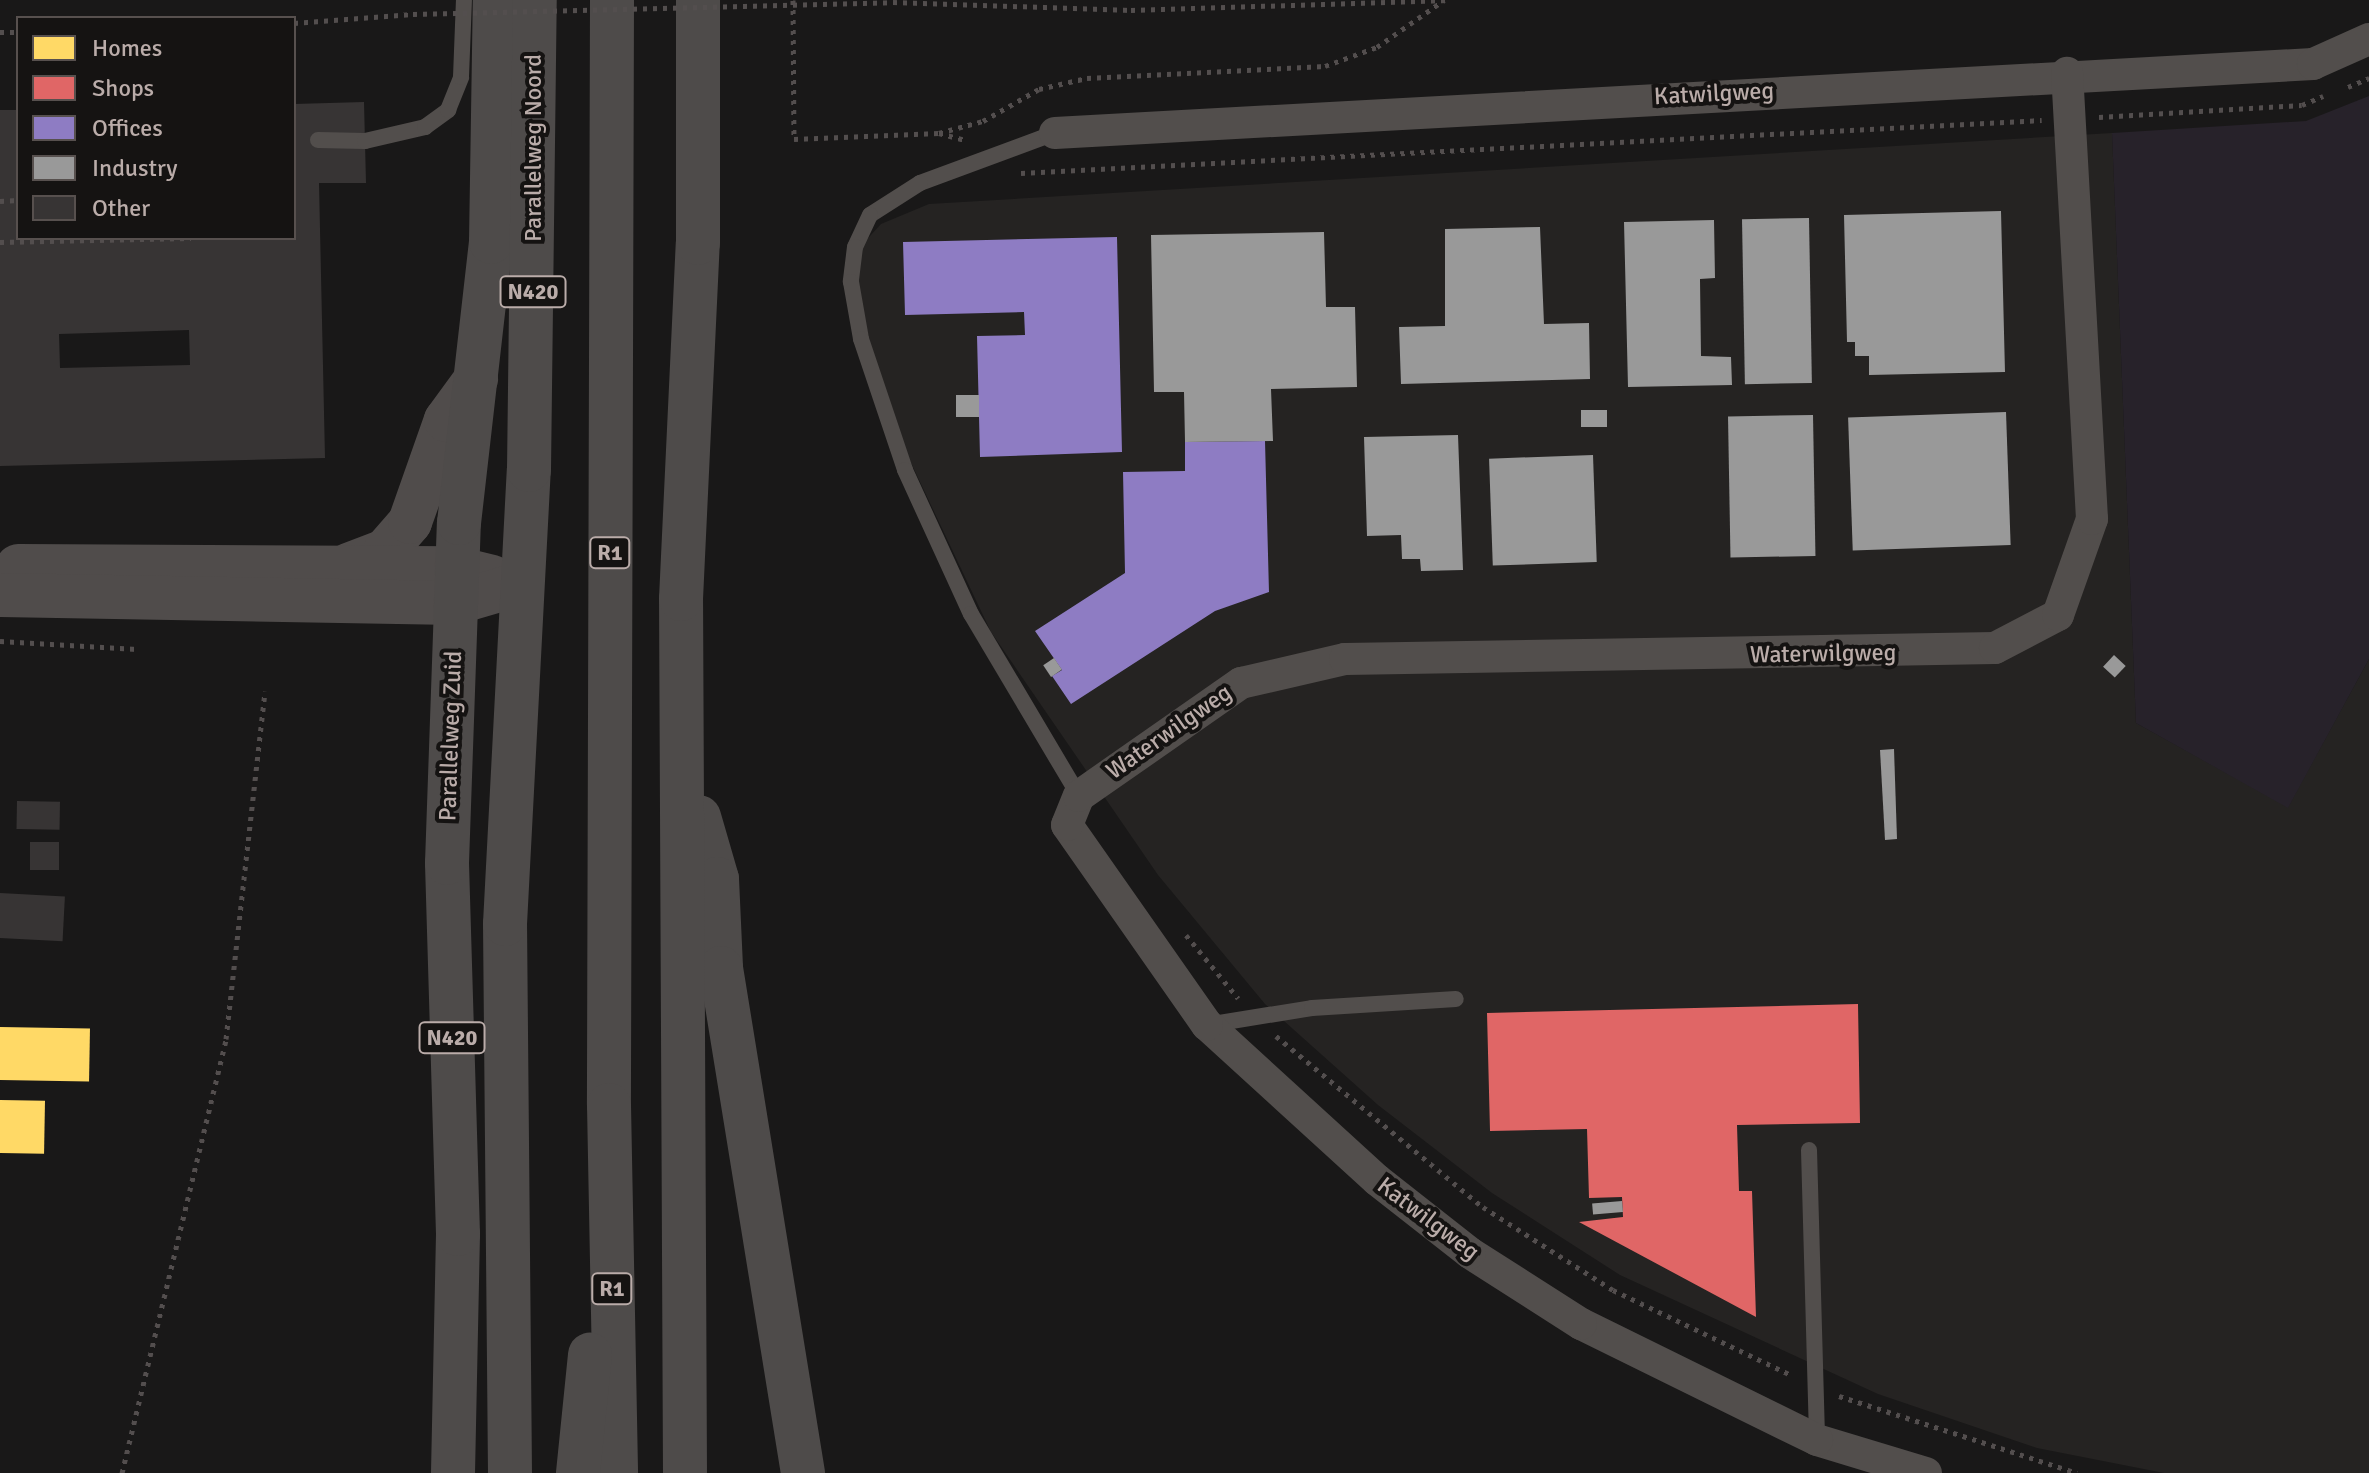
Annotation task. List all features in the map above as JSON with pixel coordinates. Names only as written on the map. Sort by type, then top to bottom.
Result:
[{"type":"highway","name":"Parallelweg Zuid","points":[[453,1473],[458,1234],[445,934],[456,585],[491,242],[495,0]]},
{"type":"highway","name":"Parallelweg Noord","points":[[519,584],[529,470],[535,0]]},
{"type":"highway","name":"R1","points":[[612,0],[609,1105],[616,1473]]},
{"type":"highway","points":[[685,1473],[683,760],[698,0]]},
{"type":"highway","name":"N420","points":[[510,1473],[505,924],[519,584]]},
{"type":"highway","points":[[683,760],[717,879],[721,968],[803,1473]]},
{"type":"highway","points":[[578,1473],[609,1105]]},
{"type":"main road","points":[[346,566],[385,551],[410,522],[446,420],[476,379]]},
{"type":"main road","points":[[0,566],[346,566],[456,585]]},
{"type":"main road","points":[[0,595],[519,584]]},
{"type":"street","name":"Katwilgweg","points":[[1055,133],[2067,73],[2313,64],[2369,39]]},
{"type":"street","name":"Waterwilgweg","points":[[1075,799],[1241,683],[1345,659],[1995,648],[2058,615],[2092,519],[2067,73]]},
{"type":"street","name":"Katwilgweg","points":[[1075,799],[1067,825],[1083,856],[1207,1025],[1377,1180],[1470,1253],[1581,1324],[1817,1440],[1926,1473]]},
{"type":"lane","points":[[318,140],[365,141],[410,131],[448,110],[461,77],[464,0]]},
{"type":"lane","points":[[1055,133],[920,183],[870,215],[855,247],[851,282],[865,353],[905,470],[971,614],[1075,799]]},
{"type":"lane","points":[[1207,1025],[1253,1016],[1456,999]]},
{"type":"lane","points":[[1809,1150],[1820,1388],[1817,1440]]},
{"type":"path","points":[[793,0],[794,139],[939,133],[983,121],[1039,89],[1087,78],[1325,66],[1377,47],[1446,0]]},
{"type":"path","points":[[296,23],[413,14],[893,2],[1131,10],[1446,0]]},
{"type":"path","points":[[2342,89],[2369,78]]},
{"type":"path","points":[[1055,175],[2302,105],[2329,94]]},
{"type":"path","points":[[939,133],[971,141]]},
{"type":"path","points":[[0,242],[96,240]]},
{"type":"path","points":[[0,641],[137,649]]},
{"type":"path","points":[[122,1473],[226,1039],[265,691]]},
{"type":"path","points":[[1174,921],[1253,1016],[1483,1207],[1613,1290],[1820,1388],[2033,1464],[2077,1473]]},
{"type":"shaded area","points":[[2369,96],[2369,659],[2288,808],[2136,723],[2112,133],[2306,121]]},
{"type":"shaded area","points":[[2112,133],[2136,723],[2288,807],[2369,659],[2369,1473],[2164,1473],[2037,1448],[1878,1394],[1620,1275],[1492,1193],[1378,1105],[1265,1004],[1158,875],[991,632],[886,410],[856,283],[859,248],[881,224],[929,204]]},
{"type":"building: Homes","points":[[0,1027],[90,1029],[89,1082],[0,1080]]},
{"type":"building: Homes","points":[[0,1100],[45,1101],[44,1154],[0,1153]]},
{"type":"building: Shops","points":[[1858,1004],[1860,1123],[1737,1125],[1739,1191],[1752,1191],[1756,1317],[1579,1222],[1623,1217],[1622,1197],[1589,1198],[1587,1129],[1490,1131],[1487,1013]]},
{"type":"building: Offices","points":[[1117,237],[1122,452],[980,457],[977,336],[1025,335],[1024,312],[905,315],[903,242]]},
{"type":"building: Offices","points":[[1265,441],[1269,592],[1215,611],[1071,704],[1052,676],[1062,670],[1035,631],[1125,573],[1123,472],[1185,471],[1185,442]]},
{"type":"building: Industry","points":[[2001,211],[2005,372],[1869,375],[1869,356],[1855,356],[1855,342],[1847,342],[1844,215]]},
{"type":"building: Industry","points":[[1809,218],[1812,383],[1745,384],[1742,219]]},
{"type":"building: Industry","points":[[1714,220],[1715,278],[1700,279],[1701,356],[1731,357],[1732,385],[1628,387],[1624,222]]},
{"type":"building: Industry","points":[[1540,227],[1544,324],[1589,323],[1590,379],[1401,384],[1399,327],[1445,326],[1445,229]]},
{"type":"building: Industry","points":[[1324,232],[1326,307],[1355,307],[1357,387],[1271,389],[1273,441],[1185,442],[1184,392],[1154,392],[1151,235]]},
{"type":"building: Industry","points":[[956,395],[979,395],[979,417],[956,417]]},
{"type":"building: Industry","points":[[1581,410],[1607,410],[1607,427],[1581,427]]},
{"type":"building: Industry","points":[[2006,412],[2011,545],[1853,550],[1848,418]]},
{"type":"building: Industry","points":[[1813,415],[1815,556],[1730,557],[1728,416]]},
{"type":"building: Industry","points":[[1458,435],[1463,570],[1421,571],[1420,559],[1402,559],[1401,535],[1367,536],[1364,437]]},
{"type":"building: Industry","points":[[1593,455],[1597,562],[1493,566],[1489,459]]},
{"type":"building: Industry","points":[[2114,655],[2126,666],[2115,678],[2103,667]]},
{"type":"building: Industry","points":[[1054,658],[1062,670],[1051,677],[1043,665]]},
{"type":"building: Industry","points":[[1894,749],[1897,839],[1885,840],[1880,750]]},
{"type":"building: Industry","points":[[1622,1201],[1623,1212],[1593,1215],[1592,1204]]},
{"type":"building: Other","points":[[364,102],[366,183],[319,183],[325,458],[0,466],[0,110],[16,110],[16,240],[296,240],[296,104]],"holes":[[[189,330],[190,365],[60,368],[59,334]]]},
{"type":"building: Other","points":[[17,801],[60,802],[60,830],[17,829]]},
{"type":"building: Other","points":[[30,842],[59,842],[59,870],[30,870]]},
{"type":"building: Other","points":[[0,893],[65,896],[63,941],[0,938]]}]
